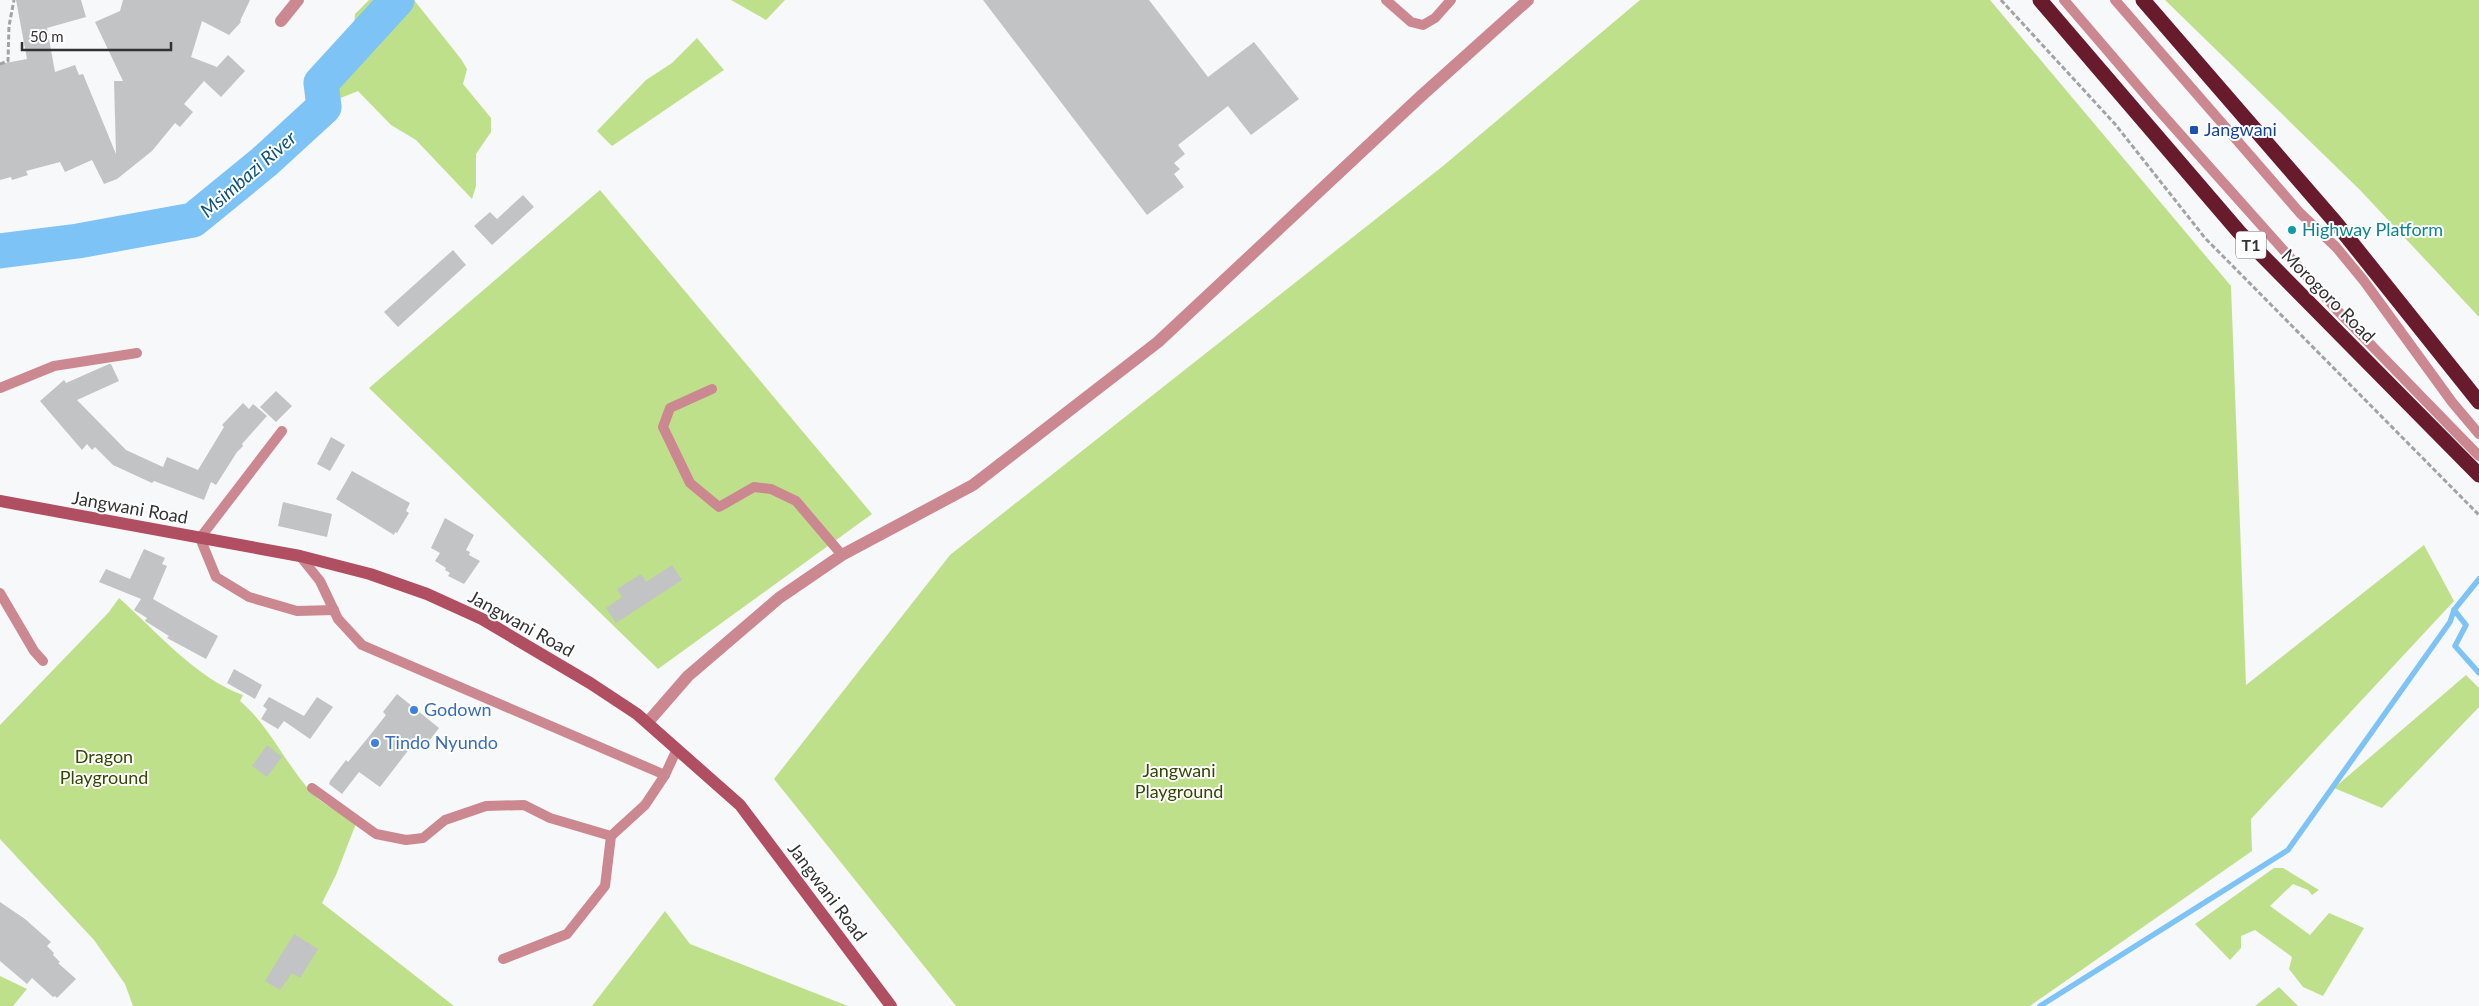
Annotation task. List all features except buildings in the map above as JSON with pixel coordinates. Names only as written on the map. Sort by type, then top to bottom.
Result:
[{"type":"highway","name":"Morogoro Road","points":[[2040,0],[2239,232],[2479,475]]},
{"type":"highway","points":[[2143,0],[2336,223],[2479,402]]},
{"type":"street","points":[[280,21],[298,0]]},
{"type":"street","points":[[648,722],[688,676],[779,598],[842,555],[974,485],[1158,342],[1420,97],[1528,0]]},
{"type":"street","name":"Jangwani Road","points":[[0,501],[300,556],[370,574],[427,594],[482,618],[590,682],[648,722],[740,805],[891,1006]]},
{"type":"lane","points":[[1386,0],[1411,22],[1423,25],[1436,18],[1451,0]]},
{"type":"lane","name":"Morogoro Road","points":[[2064,0],[2155,106],[2336,309],[2479,456]]},
{"type":"lane","name":"Morogoro Road","points":[[2115,0],[2270,176],[2300,213],[2336,247],[2452,402],[2479,434]]},
{"type":"lane","points":[[0,388],[54,366],[137,353]]},
{"type":"lane","points":[[712,389],[670,408],[663,427],[690,483],[719,507],[754,487],[771,489],[796,501],[842,555]]},
{"type":"lane","points":[[282,431],[200,538],[216,577],[249,597],[297,612],[334,610]]},
{"type":"lane","points":[[300,556],[320,581],[338,619],[362,645],[665,775]]},
{"type":"lane","points":[[0,593],[34,650],[43,661]]},
{"type":"lane","points":[[503,959],[567,934],[605,886],[611,836],[645,805],[665,775],[678,749]]},
{"type":"lane","points":[[312,788],[376,834],[406,840],[423,838],[445,820],[486,806],[524,805],[550,818],[611,836]]},
{"type":"path","points":[[0,64],[8,61],[10,55],[9,26],[14,0]]},
{"type":"path","points":[[2001,0],[2115,124],[2205,238],[2479,515]]},
{"type":"green space","points":[[369,0],[414,0],[467,69],[463,84],[491,118],[491,132],[476,154],[476,186],[472,199],[416,140],[391,125],[358,91],[328,103],[326,87],[346,73],[358,55],[353,40],[355,14]]},
{"type":"green space","points":[[731,0],[785,0],[766,20]]},
{"type":"green space","name":"Jangwani Playground","points":[[1640,0],[1990,0],[2231,286],[2246,685],[2424,545],[2454,601],[2251,819],[2252,851],[2030,1006],[956,1006],[774,779],[950,555],[1443,166]]},
{"type":"green space","points":[[2165,0],[2479,0],[2479,317],[2360,190]]},
{"type":"green space","points":[[697,38],[724,70],[612,146],[597,131],[646,80],[672,63]]},
{"type":"green space","points":[[600,190],[872,514],[658,669],[369,388]]},
{"type":"green space","name":"Dragon Playground","points":[[119,598],[193,666],[226,688],[243,695],[240,701],[261,723],[304,784],[318,799],[357,821],[336,875],[322,903],[454,1006],[133,1006],[125,984],[94,940],[0,839],[0,725],[109,612]]},
{"type":"green space","points":[[2466,675],[2479,688],[2479,707],[2382,808],[2334,788]]},
{"type":"green space","points":[[2274,868],[2283,868],[2319,890],[2312,895],[2308,890],[2293,884],[2270,906],[2310,935],[2329,913],[2364,928],[2323,996],[2303,987],[2289,969],[2292,957],[2255,930],[2241,936],[2241,948],[2230,960],[2195,924]]},
{"type":"green space","points":[[665,911],[690,944],[848,1006],[592,1006]]},
{"type":"green space","points":[[0,976],[27,989],[13,1006],[0,1006]]},
{"type":"green space","points":[[2279,987],[2298,1006],[2255,1006]]},
{"type":"waterway","name":"Msimbazi River","points":[[0,251],[78,241],[193,220],[264,162],[324,107],[321,83],[397,0]]},
{"type":"waterway","points":[[2040,1006],[2288,850],[2450,622],[2454,610],[2479,579]]},
{"type":"waterway","points":[[2454,610],[2466,625],[2455,646],[2479,673]]},
{"type":"place","name":"Jangwani","points":[[2194,130]]},
{"type":"place","name":"Highway Platform","points":[[2292,230]]},
{"type":"place","name":"Godown","points":[[414,710]]},
{"type":"place","name":"Tindo Nyundo","points":[[375,743]]}]
